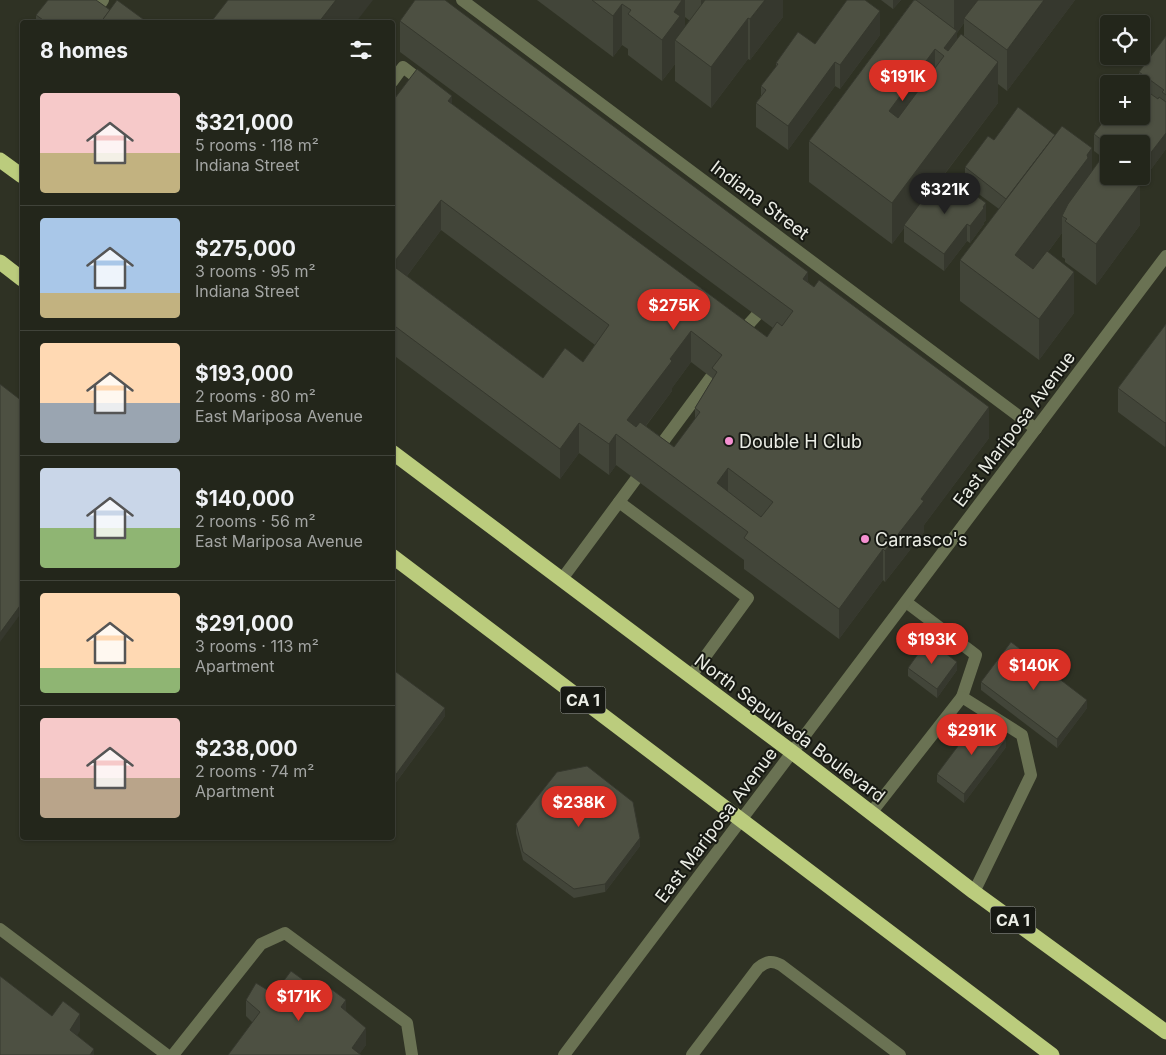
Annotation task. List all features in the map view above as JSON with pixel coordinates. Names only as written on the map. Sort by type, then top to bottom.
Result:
[{"type":"highway","points":[[0,160],[20,175]]},
{"type":"highway","points":[[0,262],[20,277]]},
{"type":"highway","name":"North Sepulveda Boulevard","points":[[395,454],[792,752],[974,892],[1166,1032]]},
{"type":"highway","name":"CA 1","points":[[395,558],[1052,1055]]},
{"type":"street","points":[[89,20],[103,0]]},
{"type":"street","name":"Indiana Street","points":[[462,0],[1036,429]]},
{"type":"street","points":[[395,78],[403,67],[434,91]]},
{"type":"street","points":[[791,267],[802,254]]},
{"type":"street","name":"East Mariposa Avenue","points":[[564,1055],[1166,256]]},
{"type":"street","points":[[740,338],[744,323],[756,316]]},
{"type":"street","points":[[650,460],[711,377]]},
{"type":"street","points":[[562,579],[636,479]]},
{"type":"street","points":[[619,502],[748,598],[691,676]]},
{"type":"street","points":[[871,813],[962,697],[976,655],[906,602]]},
{"type":"street","points":[[962,697],[1022,735],[1031,775],[974,892]]},
{"type":"street","points":[[0,929],[167,1055]]},
{"type":"street","points":[[173,1055],[261,944],[285,933],[407,1023],[412,1055]]},
{"type":"street","points":[[692,1055],[758,968],[765,962],[773,961],[900,1055]]},
{"type":"building","points":[[48,0],[96,0],[110,10],[102,20],[43,20],[36,15]]},
{"type":"building","points":[[117,0],[144,20],[102,20]]},
{"type":"building","points":[[228,0],[336,0],[321,20],[213,20]]},
{"type":"building","points":[[415,0],[445,0],[808,272],[803,279],[814,287],[819,280],[989,407],[921,499],[924,501],[885,551],[883,549],[839,609],[744,538],[748,532],[616,434],[609,444],[579,423],[560,449],[395,326],[395,267],[543,378],[565,348],[583,362],[609,325],[441,200],[395,261],[395,98],[417,69],[452,96],[448,101],[767,337],[777,322],[782,326],[793,311],[400,21]],"holes":[[[691,331],[722,355],[712,368],[717,372],[695,408],[700,412],[674,447],[640,422],[636,427],[627,420],[672,361],[670,359]],[[728,468],[773,502],[761,517],[717,483]]]},
{"type":"building","points":[[592,0],[682,0],[674,12],[680,16],[662,40],[628,14],[631,10],[622,4],[613,16]]},
{"type":"building","points":[[705,0],[765,0],[750,19],[748,18],[711,67],[675,40]]},
{"type":"building","points":[[847,0],[865,0],[880,11],[840,65],[835,62],[788,126],[756,103],[766,90],[761,86],[778,64],[776,63],[798,32],[815,44]]},
{"type":"building","points":[[914,0],[957,31],[944,48],[948,51],[961,34],[998,62],[892,203],[809,141]],"holes":[[[935,49],[944,56],[898,118],[889,111]]]},
{"type":"building","points":[[978,0],[1044,0],[1007,50],[964,18]]},
{"type":"building","points":[[1166,36],[1166,95],[1162,92],[1164,90],[1150,80],[1150,75],[1143,75],[1139,72],[1144,65],[1150,65],[1150,57]]},
{"type":"building","points":[[1150,93],[1166,102],[1166,133],[1150,154],[1150,135],[1100,135],[1100,139],[1094,134],[1101,125],[1150,125]]},
{"type":"building","points":[[1018,107],[1055,135],[1006,199],[965,167],[988,136],[994,140]]},
{"type":"building","points":[[1062,126],[1092,148],[1087,155],[1088,158],[1015,255],[1033,269],[1047,251],[1074,272],[1039,319],[960,260]]},
{"type":"building","points":[[1100,160],[1100,185],[1139,185],[1096,244],[1065,221],[1067,219],[1062,216],[1068,204]]},
{"type":"building","points":[[949,176],[986,203],[970,226],[967,224],[944,254],[904,225],[930,190],[936,194]]},
{"type":"building","points":[[1166,324],[1166,422],[1165,423],[1118,388]]},
{"type":"building","points":[[0,384],[20,399],[20,606],[0,633]]},
{"type":"building","points":[[928,640],[957,662],[937,689],[908,668]]},
{"type":"building","points":[[1011,642],[1087,700],[1057,739],[981,682]]},
{"type":"building","points":[[395,671],[445,708],[395,776]]},
{"type":"building","points":[[979,718],[1006,739],[964,794],[937,774]]},
{"type":"building","points":[[587,766],[633,802],[640,838],[605,884],[574,889],[523,852],[516,824],[557,772]]},
{"type":"building","points":[[291,971],[317,990],[323,983],[346,1000],[341,1007],[366,1028],[352,1048],[361,1055],[228,1055],[260,1012],[246,1000],[256,983],[274,994]]},
{"type":"building","points":[[0,976],[52,1016],[63,1001],[80,1014],[70,1030],[94,1049],[90,1055],[0,1055]]},
{"type":"place","name":"Double H Club","points":[[729,441]]},
{"type":"place","name":"Carrasco's","points":[[865,539]]}]
